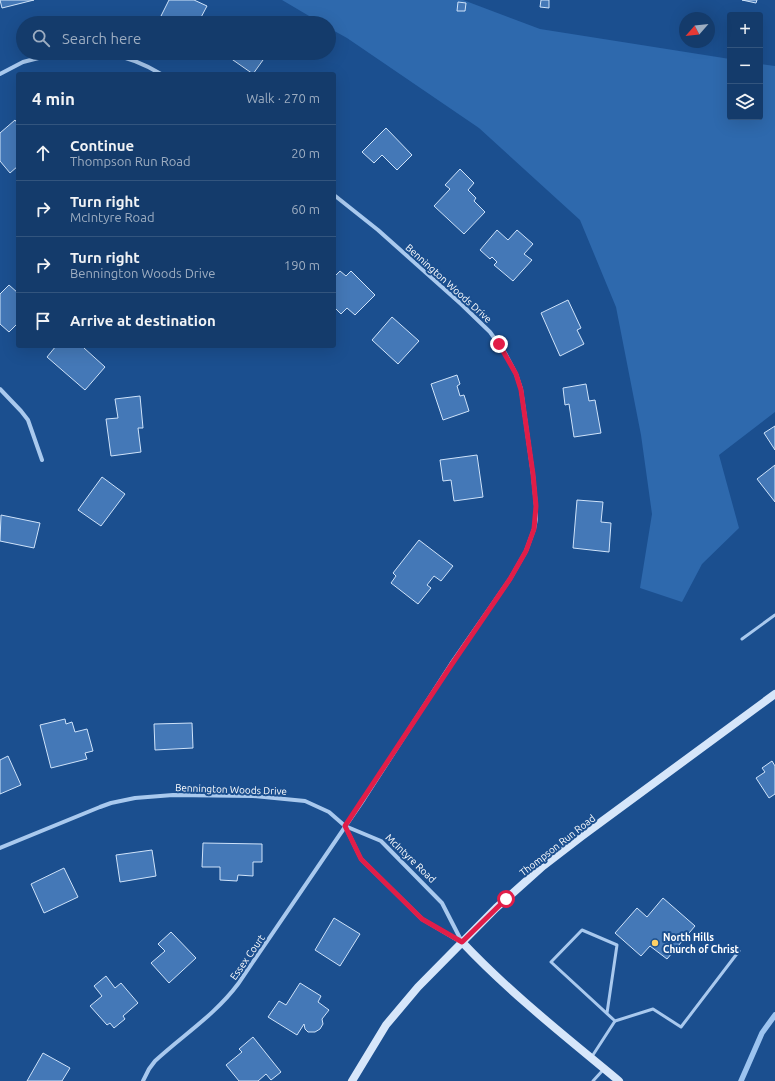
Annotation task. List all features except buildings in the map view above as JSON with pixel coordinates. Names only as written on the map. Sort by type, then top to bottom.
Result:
[{"type":"street","points":[[0,74],[23,62],[31,60]]},
{"type":"street","points":[[133,60],[158,72]]},
{"type":"street","name":"Bennington Woods Drive","points":[[0,848],[111,803],[145,797],[179,795],[246,796],[305,801],[328,812],[345,826],[526,551],[534,529],[536,506],[521,390],[516,374],[505,353],[490,332],[461,304],[378,230],[336,197]]},
{"type":"street","points":[[0,389],[28,420],[42,460]]},
{"type":"street","name":"Thompson Run Road","points":[[352,1081],[386,1025],[418,987],[496,908],[543,866],[775,694]]},
{"type":"street","name":"McIntyre Road","points":[[345,826],[381,841],[442,903],[462,942]]},
{"type":"street","name":"McIntyre Road","points":[[345,826],[361,859],[422,919],[462,942],[483,964],[544,1019],[619,1081]]},
{"type":"street","name":"Essex Court","points":[[143,1081],[154,1061],[211,1014],[230,994],[268,941],[345,826]]},
{"type":"lane","points":[[742,639],[775,615]]},
{"type":"lane","points":[[607,1013],[617,945],[582,930],[551,962],[615,1021]]},
{"type":"lane","points":[[591,1058],[615,1021],[653,1009],[681,1027],[739,951]]},
{"type":"lane","points":[[593,1081],[604,1069]]},
{"type":"shaded area","points":[[282,0],[463,0],[540,29],[727,59],[727,120],[763,120],[763,64],[775,66],[775,412],[719,455],[739,528],[702,564],[682,602],[640,588],[652,514],[641,435],[616,307],[580,220],[479,128],[336,32],[336,16],[309,16]]},
{"type":"waterway","points":[[741,1081],[762,1033],[775,1015]]},
{"type":"place","name":"North Hills Church of Christ","points":[[655,943]]},
{"type":"route","points":[[499,344],[511,363],[521,390],[526,419],[536,506],[534,529],[526,551],[510,579],[345,826],[361,859],[422,919],[462,942],[506,899]]}]
